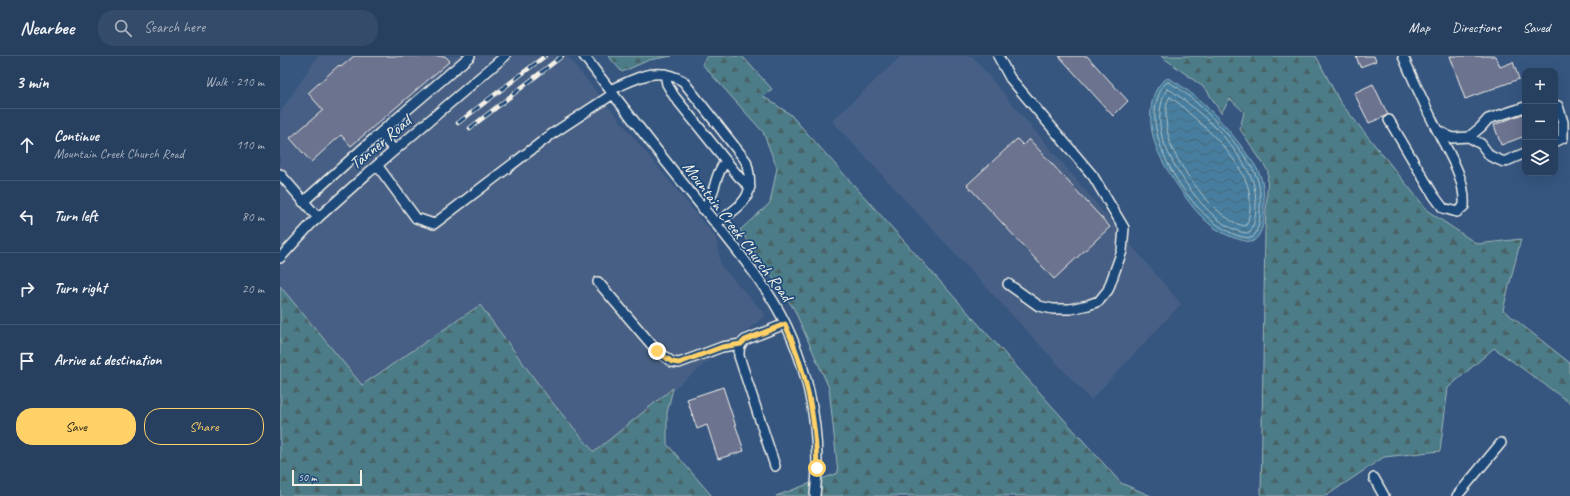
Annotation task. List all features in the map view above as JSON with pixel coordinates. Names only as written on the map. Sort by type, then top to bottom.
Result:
[{"type":"street","points":[[303,202],[380,133],[470,56]]},
{"type":"street","name":"Tanner Road","points":[[280,258],[318,218],[376,165],[505,56]]},
{"type":"street","name":"Mountain Creek Church Road","points":[[584,56],[716,224],[768,293],[785,324],[794,344],[803,371],[812,409],[816,440],[817,468],[815,496]]},
{"type":"street","points":[[998,56],[1010,78],[1093,176],[1124,228],[1122,252],[1108,290],[1099,301],[1070,309],[1052,309],[1038,306],[1008,284]]},
{"type":"street","points":[[1389,120],[1434,196],[1443,208],[1457,212],[1464,206],[1465,194],[1450,154],[1437,130],[1403,56]]},
{"type":"street","points":[[376,165],[416,218],[434,224],[552,134],[611,92],[651,73],[665,74],[674,76],[683,81],[746,161],[750,187],[748,195],[744,202],[716,224]]},
{"type":"street","points":[[665,74],[667,84],[674,96],[739,177],[750,187]]},
{"type":"street","points":[[1558,106],[1563,122],[1563,138],[1558,140]]},
{"type":"street","points":[[1469,137],[1488,119],[1522,108]]},
{"type":"street","points":[[1437,130],[1452,138],[1469,137],[1481,144],[1490,156],[1504,162],[1522,154]]},
{"type":"street","points":[[380,133],[394,150]]},
{"type":"street","points":[[703,209],[714,192],[720,169],[726,161]]},
{"type":"street","points":[[280,174],[318,218]]},
{"type":"street","points":[[598,282],[657,351],[672,362],[679,363],[722,347],[741,344]]},
{"type":"street","points":[[775,466],[739,356],[739,349],[745,340],[785,324]]},
{"type":"street","points":[[1457,496],[1501,443]]},
{"type":"street","points":[[1374,478],[1384,496]]},
{"type":"shaded area","points":[[318,56],[567,56],[716,238],[721,266],[766,315],[595,452],[551,401],[480,305],[362,385],[280,286],[280,113]]},
{"type":"shaded area","points":[[901,56],[972,56],[1181,304],[1091,400],[832,121]]},
{"type":"green space","points":[[608,56],[672,56],[649,60],[622,72]]},
{"type":"green space","points":[[707,56],[742,56],[772,89],[764,97],[790,114],[1121,483],[1151,496],[776,496],[838,473],[829,388],[794,309],[740,230],[770,203],[777,168],[763,132],[702,64]]},
{"type":"green space","points":[[1161,56],[1316,56],[1340,102],[1428,211],[1477,244],[1521,239],[1503,310],[1570,363],[1570,403],[1494,348],[1448,388],[1440,451],[1384,457],[1326,496],[1261,496],[1265,232],[1268,171],[1240,129],[1244,112],[1230,99],[1221,113],[1206,89]]},
{"type":"green space","points":[[280,286],[362,385],[480,305],[551,401],[594,452],[673,388],[667,413],[667,444],[712,496],[280,496]]},
{"type":"water","points":[[1168,78],[1191,93],[1213,113],[1233,135],[1258,170],[1263,187],[1264,219],[1260,234],[1252,242],[1239,240],[1228,235],[1216,229],[1206,221],[1184,195],[1165,166],[1153,136],[1151,114],[1154,95],[1162,82]]},
{"type":"building","points":[[354,56],[445,56],[450,61],[351,146],[341,135],[311,162],[290,138],[323,110],[308,93],[339,65],[341,67]]},
{"type":"building","points":[[1059,56],[1087,56],[1128,101],[1113,116]]},
{"type":"building","points":[[1356,56],[1374,56],[1376,61],[1360,67]]},
{"type":"building","points":[[1450,56],[1496,56],[1500,67],[1513,62],[1519,79],[1465,99]]},
{"type":"building","points":[[1373,84],[1388,115],[1369,123],[1354,93]]},
{"type":"building","points":[[1522,114],[1522,137],[1501,145],[1494,125]]},
{"type":"building","points":[[1017,139],[1023,145],[1029,139],[1110,227],[1054,279],[967,185]]},
{"type":"building","points":[[723,387],[744,451],[718,459],[707,425],[697,429],[687,399]]},
{"type":"railway","points":[[458,123],[545,56]]},
{"type":"railway","points":[[470,128],[562,56]]},
{"type":"route","points":[[657,351],[672,362],[679,363],[722,347],[741,344],[745,340],[785,324],[794,344],[803,371],[812,409],[816,440],[817,468]]}]
